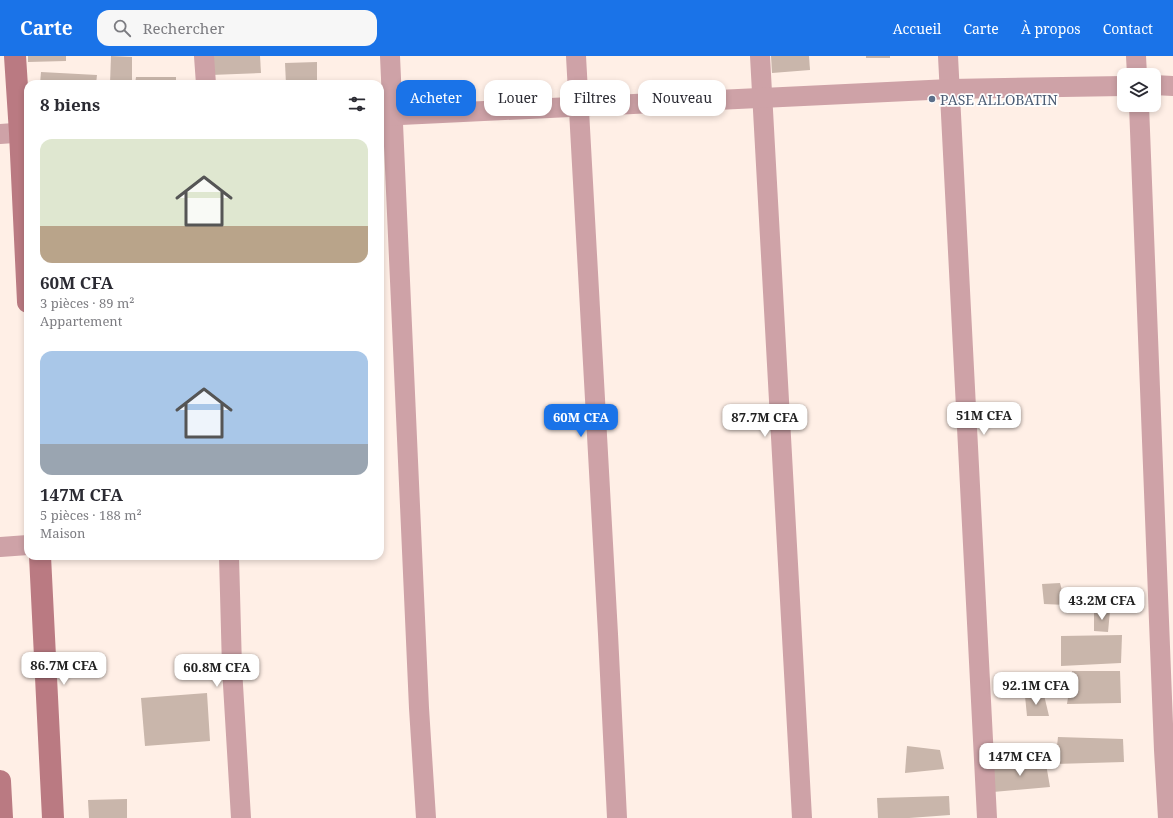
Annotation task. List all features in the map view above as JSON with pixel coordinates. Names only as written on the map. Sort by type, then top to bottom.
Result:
[{"type":"main road","points":[[15,56],[16,133],[24,246]]},
{"type":"main road","points":[[40,560],[53,818]]},
{"type":"main road","points":[[0,781],[2,818]]},
{"type":"street","points":[[204,56],[206,80]]},
{"type":"street","points":[[390,56],[387,116],[426,818]]},
{"type":"street","points":[[576,56],[577,80]]},
{"type":"street","points":[[760,56],[802,818]]},
{"type":"street","points":[[948,56],[987,818]]},
{"type":"street","points":[[1136,56],[1137,68]]},
{"type":"street","points":[[630,104],[950,89],[1117,86]]},
{"type":"street","points":[[1161,86],[1173,86]]},
{"type":"street","points":[[387,116],[560,108]]},
{"type":"street","points":[[1139,112],[1163,742],[1168,818]]},
{"type":"street","points":[[579,116],[617,818]]},
{"type":"street","points":[[0,547],[24,545]]},
{"type":"street","points":[[229,560],[232,668],[241,818]]},
{"type":"building","points":[[28,56],[66,56],[66,61],[28,62]]},
{"type":"building","points":[[111,56],[132,57],[132,80],[110,80]]},
{"type":"building","points":[[211,56],[260,56],[261,73],[211,75]]},
{"type":"building","points":[[771,56],[809,56],[810,70],[772,73]]},
{"type":"building","points":[[866,56],[890,56],[890,58],[866,58]]},
{"type":"building","points":[[317,62],[317,80],[286,80],[285,63]]},
{"type":"building","points":[[41,72],[97,75],[96,80],[40,80]]},
{"type":"building","points":[[136,77],[176,77],[176,80],[136,80]]},
{"type":"building","points":[[1060,583],[1066,605],[1044,604],[1042,584]]},
{"type":"building","points":[[1094,611],[1110,611],[1108,632],[1094,631]]},
{"type":"building","points":[[1122,635],[1121,663],[1061,666],[1061,636]]},
{"type":"building","points":[[1072,671],[1120,671],[1121,703],[1067,704]]},
{"type":"building","points":[[207,693],[210,741],[145,746],[141,698]]},
{"type":"building","points":[[1044,695],[1049,716],[1027,716],[1025,696]]},
{"type":"building","points":[[1058,737],[1123,739],[1124,762],[1055,764]]},
{"type":"building","points":[[907,746],[940,750],[944,769],[905,773]]},
{"type":"building","points":[[1046,764],[1050,787],[993,792],[993,765]]},
{"type":"building","points":[[949,796],[950,815],[909,818],[878,818],[877,798]]},
{"type":"building","points":[[127,799],[127,818],[89,818],[88,800]]},
{"type":"place","name":"PASE ALLOBATIN","points":[[932,99]]}]
